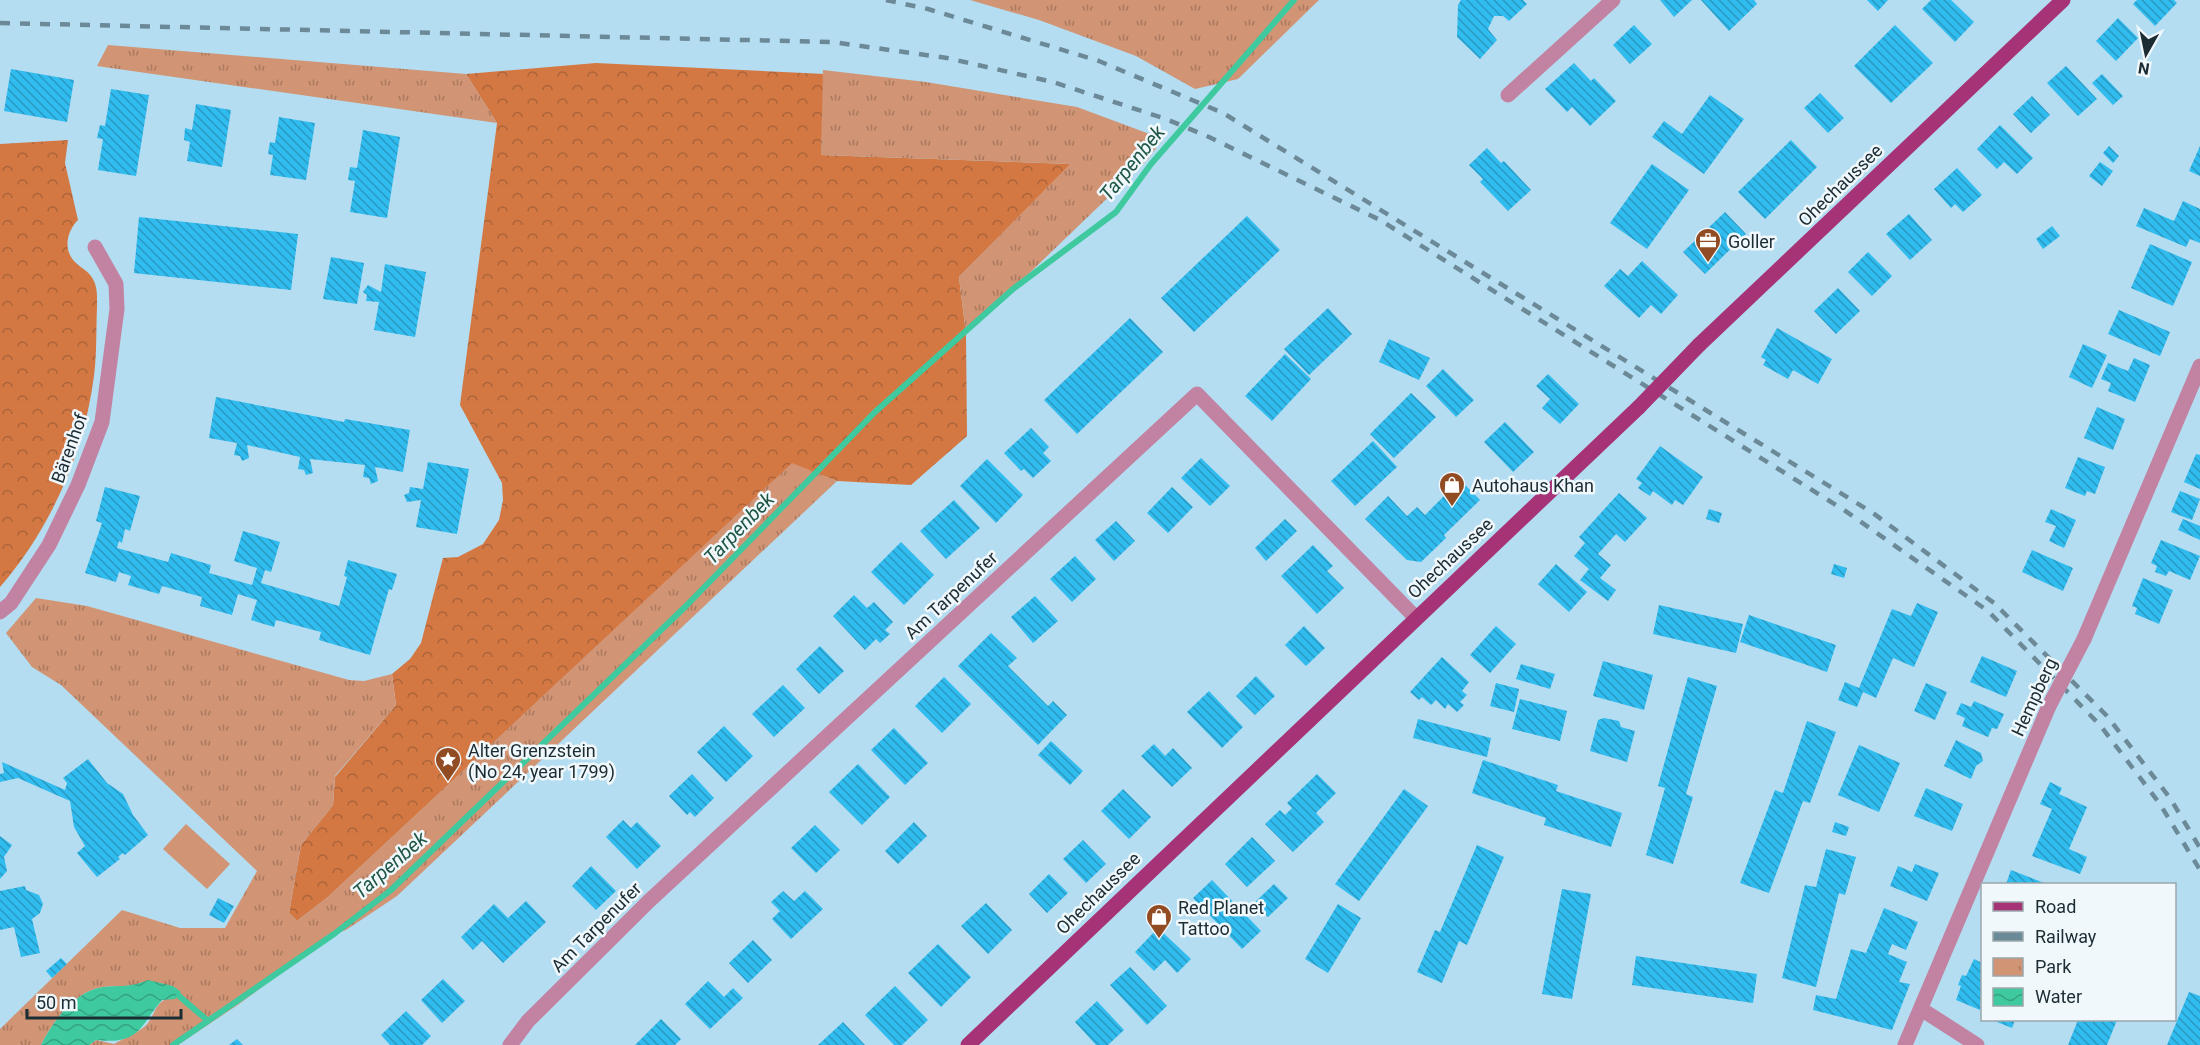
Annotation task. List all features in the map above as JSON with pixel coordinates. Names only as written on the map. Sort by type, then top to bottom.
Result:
[{"type":"main road","name":"Ohechaussee","points":[[968,1045],[2063,0]]},
{"type":"street","points":[[1508,95],[1613,0]]},
{"type":"street","name":"Bärenhof","points":[[0,612],[11,603],[49,545],[78,485],[102,422],[117,309],[114,278],[95,247]]},
{"type":"street","name":"Hempberg","points":[[1905,1045],[2049,706],[2084,639],[2200,366]]},
{"type":"street","name":"Am Tarpenufer","points":[[510,1045],[528,1021],[649,902],[1197,394],[1416,618]]},
{"type":"street","points":[[1921,1009],[1977,1045]]},
{"type":"green space","points":[[970,0],[1319,0],[1238,79],[1195,89],[1136,56],[1039,20]]},
{"type":"green space","points":[[108,45],[466,74],[497,123],[97,66]]},
{"type":"green space","points":[[596,63],[825,74],[821,155],[1071,164],[959,277],[966,334],[967,436],[911,485],[837,481],[792,464],[328,897],[297,921],[289,913],[301,845],[333,805],[335,777],[396,705],[392,674],[410,659],[421,643],[443,558],[458,557],[483,544],[499,520],[503,500],[502,483],[460,405],[497,123],[466,74]]},
{"type":"green space","points":[[823,70],[926,82],[1077,107],[1163,139],[1147,160],[966,334],[959,277],[1070,164],[821,155]]},
{"type":"green space","points":[[68,140],[65,163],[78,220],[69,235],[68,251],[76,263],[89,274],[96,287],[94,376],[82,433],[50,515],[35,540],[0,587],[0,144]]},
{"type":"green space","points":[[792,463],[837,481],[397,896],[346,930],[334,934],[239,1004],[178,1045],[89,1045],[96,1040],[114,1044],[137,1032],[148,1023],[158,1006],[168,998],[148,981],[103,987],[83,994],[66,1008],[41,1045],[0,1045],[0,1029],[122,910],[180,928],[225,928],[257,871],[61,685],[32,667],[6,633],[36,598],[87,606],[349,680],[364,681],[392,674],[396,705],[335,776],[333,805],[301,845],[289,913],[297,921],[328,897]]},
{"type":"green space","points":[[186,824],[230,864],[207,889],[163,849]]},
{"type":"water","points":[[148,980],[173,986],[181,992],[175,999],[162,1000],[143,1026],[130,1037],[111,1041],[96,1040],[89,1045],[41,1045],[66,1008],[83,994],[103,987],[130,985]]},
{"type":"building","points":[[1461,0],[1523,0],[1527,4],[1509,21],[1503,16],[1494,16],[1488,29],[1497,40],[1480,59],[1457,37],[1458,5]]},
{"type":"building","points":[[1660,0],[1692,0],[1674,17]]},
{"type":"building","points":[[1701,0],[1754,0],[1757,4],[1729,31]]},
{"type":"building","points":[[1867,0],[1888,0],[1878,11]]},
{"type":"building","points":[[1931,0],[1951,0],[1974,22],[1955,42],[1922,9]]},
{"type":"building","points":[[2137,0],[2174,0],[2177,3],[2155,26],[2133,4]]},
{"type":"building","points":[[2118,18],[2138,38],[2116,61],[2096,41]]},
{"type":"building","points":[[1634,25],[1652,44],[1630,64],[1613,45]]},
{"type":"building","points":[[1895,25],[1933,63],[1891,103],[1854,66]]},
{"type":"building","points":[[1574,63],[1591,81],[1594,78],[1616,101],[1590,126],[1572,107],[1567,112],[1545,89]]},
{"type":"building","points":[[2066,66],[2097,99],[2078,116],[2047,83]]},
{"type":"building","points":[[11,69],[74,80],[67,122],[4,111]]},
{"type":"building","points":[[2102,74],[2123,96],[2113,105],[2092,83]]},
{"type":"building","points":[[111,89],[149,95],[136,176],[98,170],[103,139],[97,138],[100,125],[105,126]]},
{"type":"building","points":[[1820,93],[1844,118],[1828,133],[1804,108]]},
{"type":"building","points":[[1710,95],[1744,119],[1704,174],[1652,137],[1664,121],[1682,134]]},
{"type":"building","points":[[2032,96],[2050,115],[2031,133],[2013,114]]},
{"type":"building","points":[[196,104],[231,110],[222,167],[187,161],[190,142],[184,140],[185,128],[192,130]]},
{"type":"building","points":[[279,117],[315,123],[306,180],[270,175],[273,155],[268,154],[270,142],[275,143]]},
{"type":"building","points":[[2000,125],[2033,158],[2017,174],[2004,162],[1997,169],[1977,149]]},
{"type":"building","points":[[363,130],[400,137],[387,218],[350,212],[355,181],[348,180],[350,167],[357,168]]},
{"type":"building","points":[[1791,140],[1817,167],[1765,219],[1738,192]]},
{"type":"building","points":[[2109,146],[2119,156],[2113,163],[2103,153]]},
{"type":"building","points":[[2200,146],[2200,176],[2189,171]]},
{"type":"building","points":[[1487,148],[1501,163],[1504,161],[1531,190],[1508,211],[1480,182],[1483,179],[1469,165]]},
{"type":"building","points":[[2100,162],[2113,171],[2102,186],[2089,176]]},
{"type":"building","points":[[1652,164],[1689,190],[1647,249],[1610,223]]},
{"type":"building","points":[[1957,168],[1982,195],[1963,212],[1955,204],[1951,208],[1934,189]]},
{"type":"building","points":[[2183,201],[2200,209],[2200,243],[2190,239],[2186,247],[2136,226],[2144,208],[2174,221]]},
{"type":"building","points":[[1725,212],[1746,234],[1705,274],[1683,252]]},
{"type":"building","points":[[1909,214],[1932,240],[1910,260],[1886,234]]},
{"type":"building","points":[[1247,216],[1280,250],[1194,332],[1161,298]]},
{"type":"building","points":[[139,217],[298,234],[291,290],[134,273]]},
{"type":"building","points":[[2052,226],[2060,236],[2043,249],[2036,239]]},
{"type":"building","points":[[2150,244],[2192,262],[2173,306],[2131,288]]},
{"type":"building","points":[[1868,252],[1892,276],[1872,296],[1848,272]]},
{"type":"building","points":[[331,257],[364,263],[357,304],[323,299]]},
{"type":"building","points":[[1642,261],[1678,295],[1661,314],[1651,305],[1639,318],[1604,286],[1620,269],[1628,276]]},
{"type":"building","points":[[385,264],[426,272],[415,337],[374,330],[379,302],[366,301],[367,295],[363,292],[368,285],[381,292]]},
{"type":"building","points":[[1838,288],[1860,311],[1836,334],[1814,311]]},
{"type":"building","points":[[1328,308],[1352,334],[1309,375],[1284,349]]},
{"type":"building","points":[[2119,310],[2170,332],[2160,356],[2108,334]]},
{"type":"building","points":[[1130,318],[1163,352],[1077,434],[1044,400]]},
{"type":"building","points":[[1777,328],[1832,359],[1818,384],[1793,370],[1788,379],[1763,365],[1766,360],[1761,357]]},
{"type":"building","points":[[1389,339],[1430,358],[1419,380],[1379,362]]},
{"type":"building","points":[[2083,344],[2107,355],[2092,388],[2069,377]]},
{"type":"building","points":[[1285,354],[1311,379],[1272,421],[1245,396]]},
{"type":"building","points":[[2134,358],[2150,365],[2135,402],[2108,391],[2111,383],[2101,379],[2108,363],[2128,371]]},
{"type":"building","points":[[1443,369],[1474,400],[1456,417],[1426,386]]},
{"type":"building","points":[[1548,374],[1579,404],[1560,424],[1542,408],[1550,399],[1536,386]]},
{"type":"building","points":[[1411,393],[1436,417],[1394,458],[1370,434]]},
{"type":"building","points":[[216,397],[344,422],[345,419],[410,430],[403,472],[375,467],[378,481],[371,484],[369,478],[363,477],[365,465],[310,459],[313,473],[306,475],[304,470],[298,469],[300,457],[247,445],[249,458],[242,461],[240,456],[234,455],[237,443],[209,438]]},
{"type":"building","points":[[2097,407],[2125,419],[2113,450],[2084,438]]},
{"type":"building","points":[[1505,422],[1534,452],[1513,472],[1484,442]]},
{"type":"building","points":[[1031,428],[1049,447],[1043,453],[1051,461],[1033,478],[1024,469],[1021,471],[1004,453]]},
{"type":"building","points":[[1373,441],[1397,467],[1355,506],[1331,481]]},
{"type":"building","points":[[1660,446],[1703,477],[1683,505],[1675,500],[1672,505],[1653,491],[1650,496],[1638,488],[1642,483],[1636,479]]},
{"type":"building","points":[[2196,454],[2200,455],[2200,489],[2184,482]]},
{"type":"building","points":[[2078,457],[2105,467],[2095,494],[2087,491],[2085,496],[2065,488]]},
{"type":"building","points":[[1201,458],[1230,486],[1210,506],[1181,478]]},
{"type":"building","points":[[987,459],[1023,495],[996,523],[960,486]]},
{"type":"building","points":[[428,462],[469,469],[457,534],[416,527],[421,500],[407,502],[404,495],[409,493],[410,487],[423,489]]},
{"type":"building","points":[[1460,480],[1480,500],[1444,535],[1446,538],[1421,562],[1407,560],[1365,519],[1388,496],[1407,516],[1417,507],[1425,515]]},
{"type":"building","points":[[105,487],[140,496],[130,531],[125,529],[122,543],[119,541],[117,548],[168,562],[171,553],[211,565],[209,573],[252,585],[257,568],[234,561],[243,531],[280,542],[271,572],[265,570],[261,583],[339,606],[347,577],[344,576],[348,560],[397,574],[392,590],[389,589],[370,655],[319,640],[321,632],[276,620],[274,627],[251,620],[257,600],[238,594],[232,615],[200,606],[202,597],[162,586],[159,594],[128,585],[131,576],[119,572],[116,582],[85,573],[102,523],[96,521]]},
{"type":"building","points":[[1172,487],[1193,507],[1168,533],[1147,513]]},
{"type":"building","points":[[2180,491],[2200,499],[2192,520],[2171,512]]},
{"type":"building","points":[[1619,493],[1647,518],[1625,542],[1616,534],[1598,554],[1611,565],[1600,578],[1616,590],[1608,601],[1580,580],[1589,569],[1574,556],[1585,543],[1579,537]]},
{"type":"building","points":[[954,500],[980,528],[946,559],[920,531]]},
{"type":"building","points":[[1709,509],[1722,513],[1719,523],[1706,519]]},
{"type":"building","points":[[2051,509],[2076,520],[2064,548],[2049,541],[2056,526],[2045,522]]},
{"type":"building","points":[[1285,519],[1297,531],[1266,561],[1255,548]]},
{"type":"building","points":[[2183,519],[2200,526],[2200,540],[2178,530]]},
{"type":"building","points":[[1116,521],[1135,541],[1114,561],[1095,540]]},
{"type":"building","points":[[2161,540],[2200,556],[2190,580],[2169,571],[2166,576],[2155,572],[2157,566],[2151,563]]},
{"type":"building","points":[[901,542],[934,575],[904,605],[871,572]]},
{"type":"building","points":[[1313,545],[1333,566],[1327,571],[1344,588],[1317,614],[1281,576]]},
{"type":"building","points":[[2032,550],[2073,568],[2063,591],[2022,572]]},
{"type":"building","points":[[1075,556],[1096,579],[1072,602],[1050,579]]},
{"type":"building","points":[[1556,564],[1587,592],[1569,612],[1538,584]]},
{"type":"building","points":[[1834,564],[1847,568],[1844,578],[1831,574]]},
{"type":"building","points":[[2143,578],[2173,590],[2159,624],[2135,614],[2137,608],[2132,606]]},
{"type":"building","points":[[854,595],[867,608],[874,602],[893,622],[885,630],[890,634],[880,643],[876,639],[865,650],[833,616]]},
{"type":"building","points":[[1035,596],[1058,621],[1033,643],[1011,617]]},
{"type":"building","points":[[1917,603],[1938,612],[1914,667],[1893,658],[1876,698],[1863,692],[1857,707],[1838,700],[1845,682],[1859,688],[1892,609],[1911,616]]},
{"type":"building","points":[[1659,605],[1743,624],[1736,653],[1653,634]]},
{"type":"building","points":[[1749,615],[1836,645],[1827,672],[1740,642]]},
{"type":"building","points":[[1304,626],[1325,648],[1306,666],[1285,645]]},
{"type":"building","points":[[1496,626],[1516,644],[1490,673],[1470,655]]},
{"type":"building","points":[[991,633],[1017,658],[1008,666],[1048,706],[1053,701],[1067,715],[1038,745],[958,666]]},
{"type":"building","points":[[820,646],[844,671],[819,694],[796,669]]},
{"type":"building","points":[[1982,656],[2017,671],[2006,697],[1970,682]]},
{"type":"building","points":[[1442,657],[1469,682],[1462,691],[1467,695],[1460,702],[1464,705],[1457,712],[1448,704],[1445,709],[1436,700],[1431,705],[1422,697],[1419,700],[1410,692]]},
{"type":"building","points":[[1603,661],[1653,675],[1644,710],[1593,696]]},
{"type":"building","points":[[1521,664],[1555,674],[1550,689],[1516,679]]},
{"type":"building","points":[[1256,676],[1275,696],[1255,715],[1236,696]]},
{"type":"building","points":[[944,677],[971,704],[942,733],[915,706]]},
{"type":"building","points":[[1688,677],[1717,686],[1686,794],[1693,797],[1673,864],[1646,855],[1665,788],[1658,786]]},
{"type":"building","points":[[1496,683],[1519,689],[1514,712],[1490,706]]},
{"type":"building","points":[[1926,683],[1947,692],[1935,720],[1914,711]]},
{"type":"building","points":[[783,685],[805,708],[774,737],[752,714]]},
{"type":"building","points":[[1209,691],[1243,727],[1222,748],[1187,712]]},
{"type":"building","points":[[1520,699],[1567,711],[1560,741],[1512,729]]},
{"type":"building","points":[[1974,701],[2004,714],[1997,729],[1992,728],[1988,737],[1962,726],[1965,718],[1956,714],[1961,703],[1971,707]]},
{"type":"building","points":[[1604,718],[1619,721],[1621,727],[1635,731],[1627,762],[1590,751],[1598,720]]},
{"type":"building","points":[[1418,719],[1491,738],[1487,757],[1413,738]]},
{"type":"building","points":[[1807,721],[1836,732],[1810,803],[1803,801],[1769,893],[1740,883],[1775,790],[1783,793]]},
{"type":"building","points":[[724,726],[753,756],[726,782],[697,752]]},
{"type":"building","points":[[894,728],[928,763],[905,785],[871,750]]},
{"type":"building","points":[[1956,740],[1981,753],[1983,761],[1976,766],[1971,779],[1944,766]]},
{"type":"building","points":[[1051,741],[1083,771],[1070,785],[1038,755]]},
{"type":"building","points":[[1154,744],[1165,756],[1173,748],[1192,768],[1172,787],[1141,756]]},
{"type":"building","points":[[1859,745],[1900,763],[1879,812],[1838,795]]},
{"type":"building","points":[[88,759],[107,783],[123,794],[133,815],[148,835],[125,855],[123,853],[118,857],[120,859],[97,877],[77,853],[85,846],[74,827],[70,801],[18,778],[0,782],[0,774],[4,773],[2,762],[65,790],[67,783],[63,778]]},
{"type":"building","points":[[1483,760],[1558,785],[1556,791],[1622,813],[1611,847],[1544,825],[1546,818],[1472,793]]},
{"type":"building","points":[[858,764],[890,797],[862,825],[829,792]]},
{"type":"building","points":[[692,774],[714,798],[695,817],[690,812],[687,815],[669,796]]},
{"type":"building","points":[[1317,774],[1336,793],[1316,813],[1324,822],[1293,852],[1265,824],[1280,810],[1285,815],[1292,808],[1287,803]]},
{"type":"building","points":[[2050,782],[2062,788],[2059,794],[2087,807],[2069,849],[2087,857],[2080,874],[2032,856],[2052,809],[2040,804]]},
{"type":"building","points":[[1926,788],[1963,804],[1952,831],[1914,816]]},
{"type":"building","points":[[1123,789],[1151,817],[1129,839],[1101,811]]},
{"type":"building","points":[[1404,789],[1428,806],[1359,901],[1335,884]]},
{"type":"building","points":[[623,820],[631,828],[637,822],[661,846],[637,869],[606,837]]},
{"type":"building","points":[[914,822],[927,836],[898,864],[885,851]]},
{"type":"building","points":[[1835,822],[1849,827],[1846,836],[1832,832]]},
{"type":"building","points":[[815,825],[840,850],[816,873],[791,848]]},
{"type":"building","points":[[0,836],[12,845],[4,857],[7,871],[0,879]]},
{"type":"building","points":[[1252,837],[1275,861],[1247,887],[1225,864]]},
{"type":"building","points":[[1083,840],[1106,864],[1086,883],[1063,859]]},
{"type":"building","points":[[1477,845],[1504,857],[1467,945],[1459,941],[1442,983],[1417,972],[1435,930],[1440,932]]},
{"type":"building","points":[[1826,849],[1856,857],[1845,895],[1839,893],[1816,987],[1782,978],[1805,885],[1816,887]]},
{"type":"building","points":[[1915,864],[1939,873],[1927,901],[1890,886],[1898,866],[1912,872]]},
{"type":"building","points":[[591,866],[616,891],[596,910],[572,886]]},
{"type":"building","points":[[2011,870],[2044,883],[2006,883]]},
{"type":"building","points":[[1049,874],[1068,893],[1047,913],[1029,894]]},
{"type":"building","points":[[1212,880],[1261,931],[1242,949],[1193,898]]},
{"type":"building","points":[[1274,884],[1288,898],[1268,917],[1254,903]]},
{"type":"building","points":[[25,886],[26,890],[39,895],[43,904],[40,913],[32,919],[40,953],[21,957],[14,927],[0,930],[0,891]]},
{"type":"building","points":[[1562,889],[1591,894],[1572,999],[1542,994]]},
{"type":"building","points":[[783,891],[794,901],[805,891],[823,909],[791,939],[772,919],[780,911],[771,902]]},
{"type":"building","points":[[218,898],[234,906],[224,923],[209,915]]},
{"type":"building","points":[[526,901],[546,922],[503,963],[482,941],[473,950],[461,937],[494,904],[508,918]]},
{"type":"building","points":[[986,903],[1012,930],[988,954],[961,926]]},
{"type":"building","points":[[1338,904],[1361,918],[1328,973],[1305,959]]},
{"type":"building","points":[[1884,908],[1918,922],[1906,950],[1892,944],[1888,954],[1907,962],[1899,982],[1910,984],[1892,1030],[1813,1010],[1816,995],[1836,999],[1851,949],[1866,953]]},
{"type":"building","name":"Red Planet Tattoo","points":[[1158,928],[1191,959],[1177,973],[1165,960],[1154,971],[1135,952]]},
{"type":"building","points":[[753,940],[772,960],[748,983],[729,963]]},
{"type":"building","points":[[938,944],[971,977],[941,1007],[908,973]]},
{"type":"building","points":[[1636,956],[1757,974],[1753,1003],[1632,985]]},
{"type":"building","points":[[61,958],[67,964],[52,978],[46,971]]},
{"type":"building","points":[[1974,959],[1981,962],[1980,1010],[1956,1000],[1962,975],[1966,976]]},
{"type":"building","points":[[1130,967],[1167,1006],[1147,1025],[1110,985]]},
{"type":"building","points":[[443,979],[465,1001],[442,1023],[421,1000]]},
{"type":"building","points":[[708,981],[724,997],[733,988],[743,998],[710,1029],[685,1004]]},
{"type":"building","points":[[895,986],[928,1020],[902,1045],[894,1045],[865,1015]]},
{"type":"building","points":[[2189,992],[2200,996],[2200,1045],[2167,1045]]},
{"type":"building","points":[[1097,1001],[1124,1030],[1108,1045],[1096,1045],[1075,1022]]},
{"type":"building","points":[[406,1011],[431,1036],[422,1045],[390,1045],[381,1035]]},
{"type":"building","points":[[661,1019],[681,1039],[675,1045],[635,1045]]},
{"type":"building","points":[[1994,1021],[2015,1021],[2012,1028]]},
{"type":"building","points":[[2078,1021],[2117,1021],[2107,1045],[2068,1045]]},
{"type":"building","points":[[843,1022],[865,1045],[818,1045]]},
{"type":"building","points":[[237,1039],[243,1045],[229,1045]]},
{"type":"waterway","name":"Tarpenbek","points":[[173,1045],[334,934],[391,890],[686,606],[875,412],[1013,289],[1116,212],[1151,164],[1294,0]]},
{"type":"waterway","points":[[179,996],[207,1020]]},
{"type":"railway","points":[[886,0],[928,9],[1099,61],[1223,113],[1873,513],[1994,603],[2107,716],[2170,798],[2200,848]]},
{"type":"railway","points":[[0,23],[832,42],[947,58],[1053,82],[1166,119],[1209,137],[1380,220],[1844,510],[1988,611],[2100,725],[2160,804],[2200,870]]},
{"type":"place","name":"Goller","points":[[1708,264]]},
{"type":"place","name":"Autohaus Khan","points":[[1452,508]]},
{"type":"place","name":"Alter Grenzstein (No 24, year 1799)","points":[[448,783]]},
{"type":"place","name":"Red Planet Tattoo","points":[[1159,940]]}]
